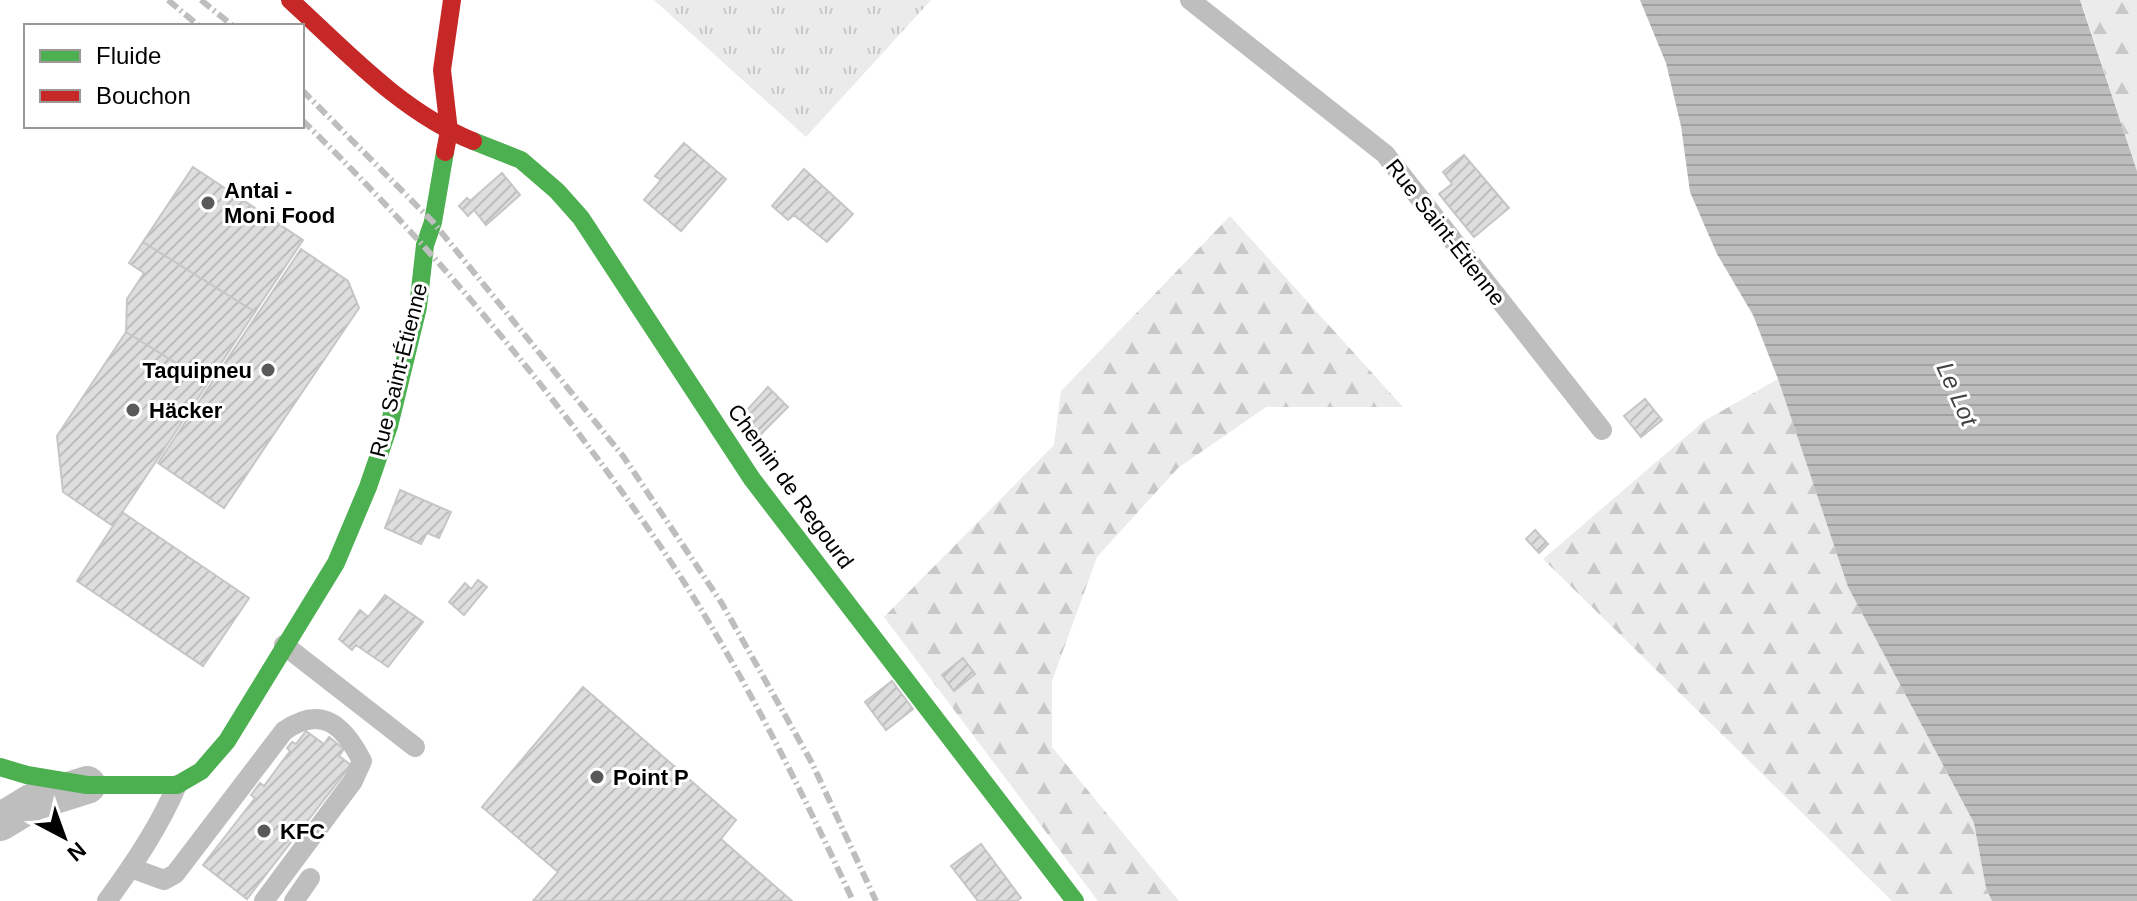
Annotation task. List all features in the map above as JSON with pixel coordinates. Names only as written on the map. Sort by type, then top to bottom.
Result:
[{"type":"street","name":"Chemin de Regourd","points":[[290,0],[388,89],[449,131],[521,160],[557,191],[581,218],[752,479],[1075,901]]},
{"type":"street","name":"Rue Saint-Étienne","points":[[177,785],[201,771],[227,741],[336,563],[368,487],[389,426],[418,307],[425,245],[433,222],[449,131],[442,70],[452,0]]},
{"type":"street","points":[[0,767],[87,785],[177,785]]},
{"type":"street","points":[[0,822],[33,802],[87,785]]},
{"type":"lane","name":"Rue Saint-Étienne","points":[[1190,0],[1385,154],[1602,430]]},
{"type":"lane","points":[[284,645],[415,747]]},
{"type":"lane","points":[[131,868],[164,880],[175,874],[284,731],[299,720],[320,718],[338,727],[352,742],[362,761],[353,781],[264,901]]},
{"type":"lane","points":[[107,901],[165,814],[177,785]]},
{"type":"lane","points":[[294,901],[310,878]]},
{"type":"green space","points":[[654,0],[931,0],[806,137]]},
{"type":"green space","points":[[2080,0],[2137,0],[2137,171],[2085,13]]},
{"type":"green space","points":[[1230,216],[1403,407],[1266,407],[1178,468],[1097,557],[1052,681],[1052,747],[1179,901],[1098,901],[884,617],[1054,445],[1061,391]]},
{"type":"green space","points":[[1778,379],[1848,587],[1974,823],[1986,888],[1992,901],[1892,901],[1543,559],[1704,421]]},
{"type":"water","name":"Le Lot","points":[[1640,0],[2080,0],[2137,171],[2137,901],[1992,901],[1986,888],[1974,823],[1848,587],[1778,379],[1753,315],[1717,254],[1690,192],[1681,126],[1666,63]]},
{"type":"building","points":[[684,143],[726,179],[681,231],[644,200],[661,180],[655,176]]},
{"type":"building","points":[[1464,155],[1509,208],[1474,237],[1439,194],[1452,184],[1443,172]]},
{"type":"building","name":"Antai - Moni Food","points":[[193,167],[303,240],[255,312],[143,242]]},
{"type":"building","points":[[804,169],[853,214],[827,242],[794,215],[788,220],[772,206]]},
{"type":"building","points":[[502,173],[520,195],[486,225],[474,210],[468,216],[459,206],[467,198],[470,201]]},
{"type":"building","points":[[143,242],[255,312],[208,383],[126,332],[127,299],[144,273],[129,263]]},
{"type":"building","name":"Taquipneu","points":[[301,249],[348,281],[359,308],[224,508],[158,463]]},
{"type":"building","name":"Häcker","points":[[126,332],[208,383],[113,526],[63,492],[57,436]]},
{"type":"building","points":[[768,387],[788,407],[755,440],[736,422]]},
{"type":"building","points":[[1645,399],[1662,420],[1641,437],[1624,416]]},
{"type":"building","points":[[400,490],[451,512],[439,538],[427,533],[421,544],[385,528]]},
{"type":"building","points":[[122,512],[249,598],[203,666],[77,581]]},
{"type":"building","points":[[1535,530],[1548,544],[1539,553],[1526,539]]},
{"type":"building","points":[[478,580],[487,587],[464,615],[449,602],[465,583],[471,589]]},
{"type":"building","points":[[385,595],[423,622],[388,667],[356,645],[352,650],[339,639],[360,610],[368,617]]},
{"type":"building","points":[[963,658],[975,674],[954,691],[942,675]]},
{"type":"building","points":[[892,681],[913,709],[886,730],[865,702]]},
{"type":"building","name":"Point P","points":[[583,687],[736,820],[721,839],[792,901],[533,901],[558,872],[482,807]]},
{"type":"building","name":"KFC","points":[[306,731],[324,744],[329,737],[344,749],[339,756],[351,765],[247,899],[203,865],[255,798],[251,795],[260,783],[264,786],[290,751],[287,748],[292,742],[296,744]]},
{"type":"building","points":[[981,844],[1021,898],[1016,901],[978,901],[951,866]]},
{"type":"railway","points":[[168,0],[197,24]]},
{"type":"railway","points":[[201,0],[231,24]]},
{"type":"railway","points":[[304,92],[433,222],[623,456],[721,602],[812,763],[876,901]]},
{"type":"railway","points":[[304,122],[426,248],[484,316],[562,412],[645,524],[702,611],[763,718],[853,901]]},
{"type":"traffic: fast","points":[[473,141],[521,160],[557,191],[581,218],[752,479],[1075,901]]},
{"type":"traffic: fast","points":[[0,767],[87,785],[177,785],[201,771],[227,741],[336,563],[368,487],[389,426],[418,307],[425,245],[433,222],[445,152]]},
{"type":"traffic: jam","points":[[290,0],[398,97],[447,129],[473,141]]},
{"type":"traffic: jam","points":[[445,152],[449,131],[442,70],[452,0]]},
{"type":"place","name":"Antai - Moni Food","points":[[208,203]]},
{"type":"place","name":"Taquipneu","points":[[268,370]]},
{"type":"place","name":"Häcker","points":[[133,410]]},
{"type":"place","name":"Point P","points":[[597,777]]},
{"type":"place","name":"KFC","points":[[264,831]]}]
